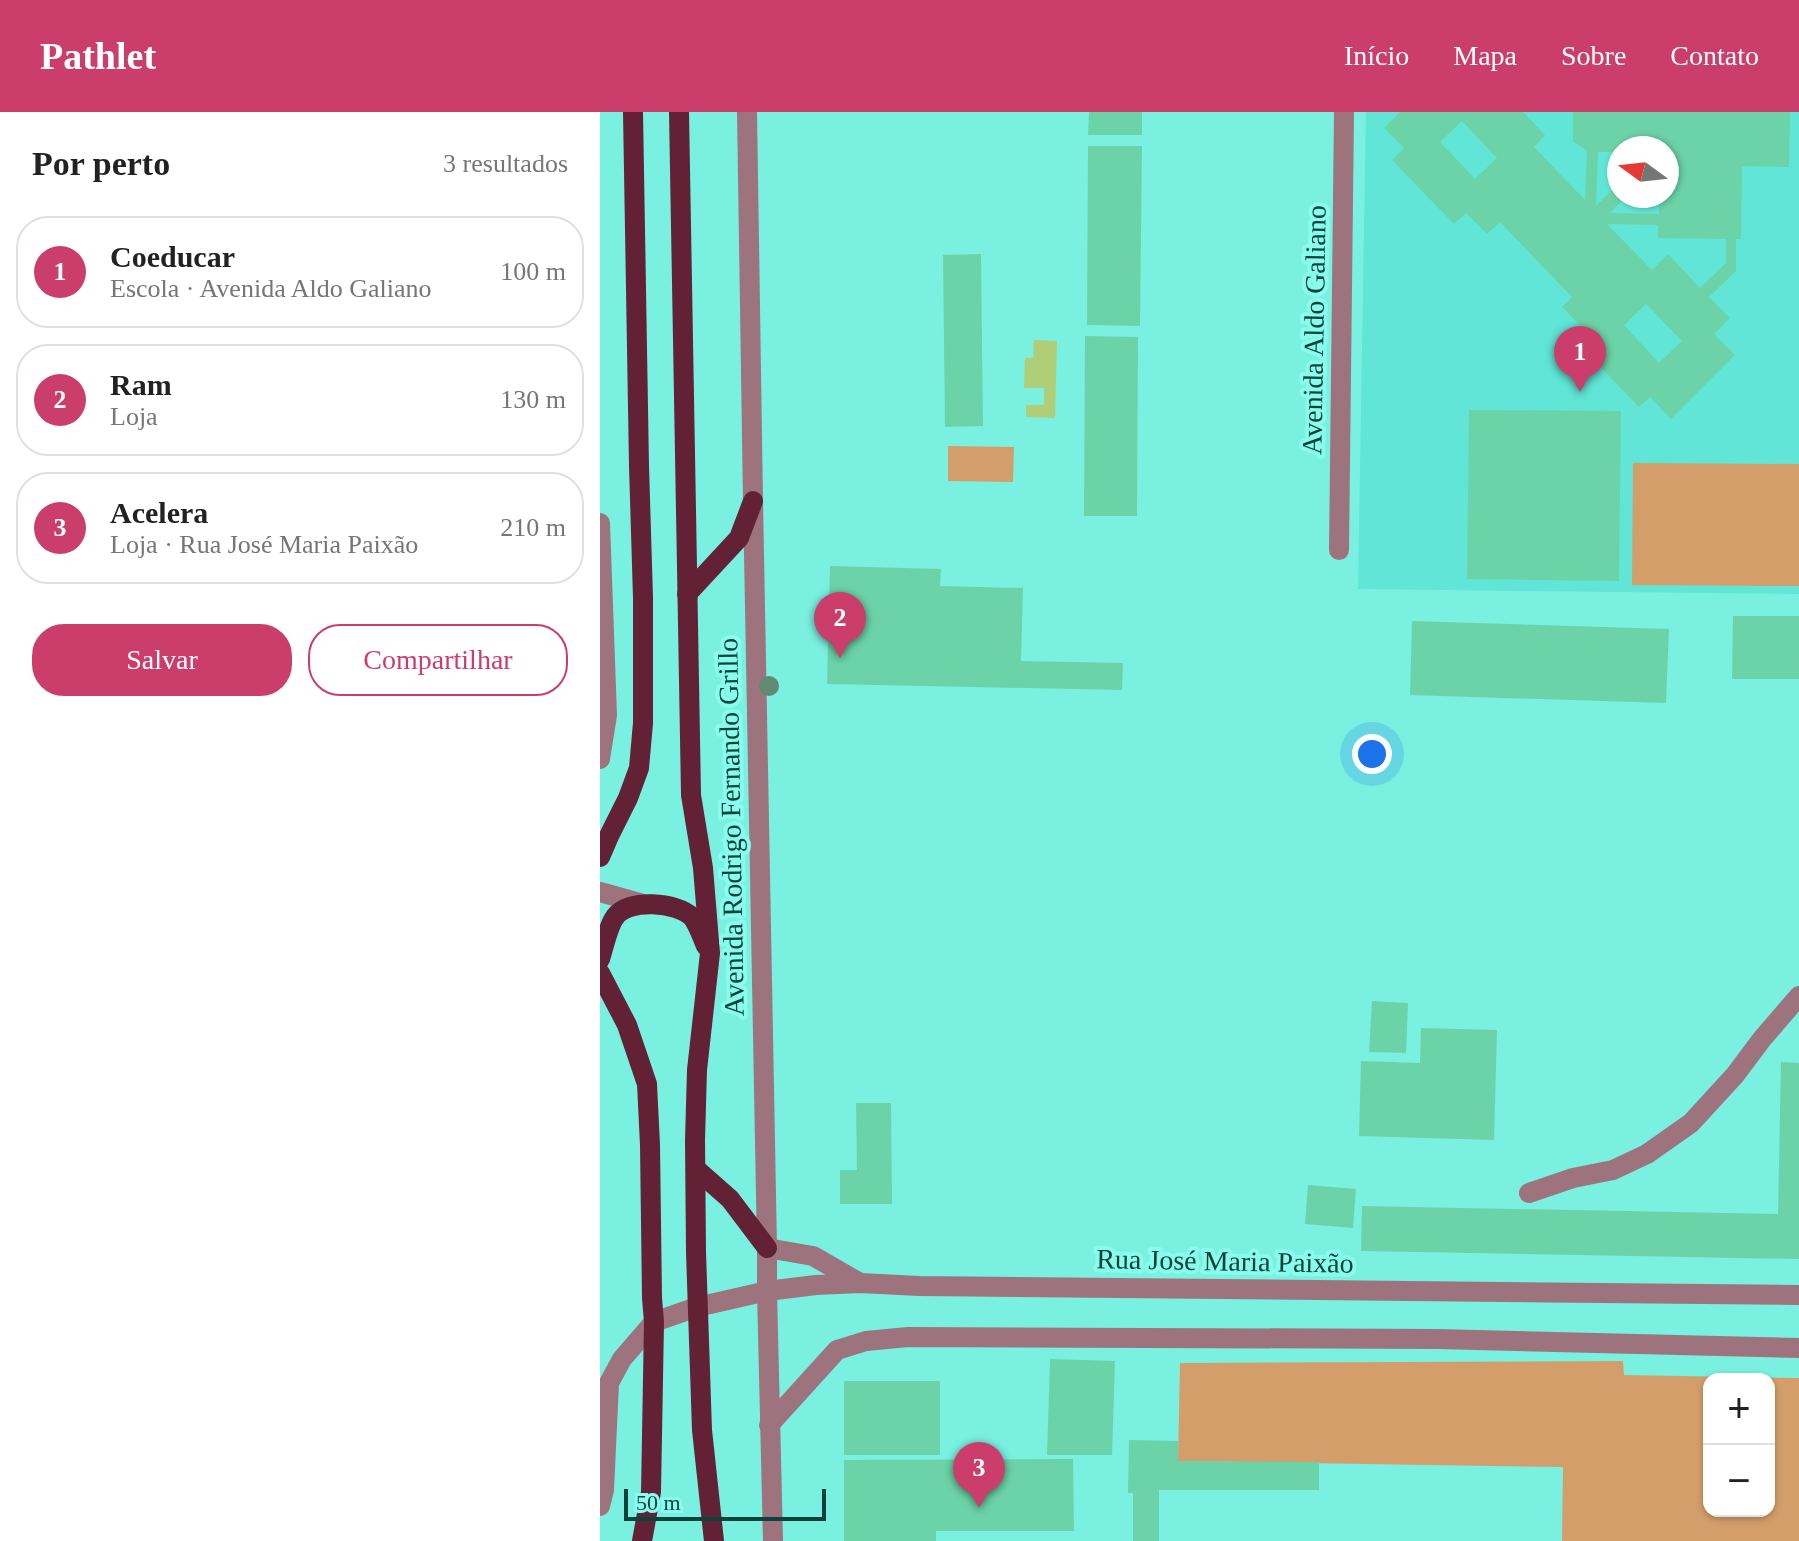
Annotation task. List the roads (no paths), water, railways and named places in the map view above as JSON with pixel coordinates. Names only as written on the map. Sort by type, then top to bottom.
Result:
[{"type":"main road","points":[[600,857],[639,768],[643,723],[633,112]]},
{"type":"main road","points":[[679,112],[691,795],[703,868],[710,953],[697,1070],[697,1307],[702,1430],[714,1541]]},
{"type":"main road","points":[[687,594],[739,538],[753,501]]},
{"type":"main road","points":[[600,959],[615,917],[623,910],[643,904],[674,908],[692,917],[710,953]]},
{"type":"main road","points":[[600,973],[627,1025],[647,1084],[654,1322],[651,1492],[642,1541]]},
{"type":"main road","points":[[696,1169],[730,1199],[767,1248]]},
{"type":"street","name":"Avenida Rodrigo Fernando Grillo","points":[[747,112],[773,1541]]},
{"type":"street","name":"Avenida Aldo Galiano","points":[[1339,550],[1344,112]]},
{"type":"street","points":[[600,523],[607,715],[600,759]]},
{"type":"street","points":[[600,892],[643,904]]},
{"type":"street","points":[[1529,1193],[1573,1178],[1613,1170],[1647,1154],[1691,1123],[1735,1075],[1799,996]]},
{"type":"street","points":[[767,1248],[813,1256],[860,1283]]},
{"type":"street","name":"Rua José Maria Paixão","points":[[654,1322],[697,1307],[767,1291],[860,1283],[1799,1295]]},
{"type":"street","points":[[600,1506],[604,1490],[604,1385],[654,1322]]},
{"type":"street","points":[[769,1425],[837,1350],[866,1341],[908,1337],[1421,1339],[1799,1348]]},
{"type":"place","name":"Coeducar","points":[[1580,392]]},
{"type":"place","name":"Ram","points":[[840,658]]},
{"type":"place","name":"Acelera","points":[[979,1508]]}]
